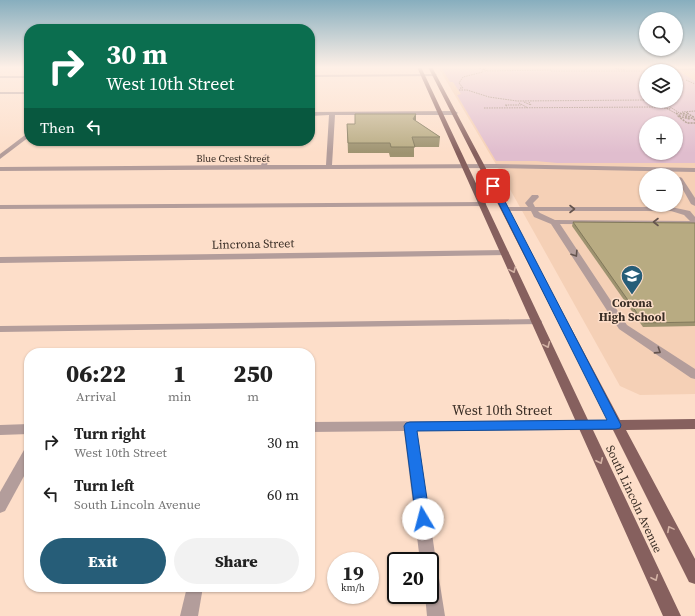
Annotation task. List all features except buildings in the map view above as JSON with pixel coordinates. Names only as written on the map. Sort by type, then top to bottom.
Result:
[{"type":"main road","name":"South Lincoln Avenue","points":[[433,96],[672,616]]},
{"type":"main road","name":"South Lincoln Avenue","points":[[446,96],[695,576]]},
{"type":"main road","name":"West 10th Street","points":[[584,425],[695,424]]},
{"type":"street","points":[[315,114],[455,113]]},
{"type":"street","points":[[329,167],[332,114]]},
{"type":"street","points":[[0,157],[24,138]]},
{"type":"street","points":[[263,168],[267,158],[266,156]]},
{"type":"street","name":"Blue Crest Street","points":[[0,169],[466,166],[639,168]]},
{"type":"street","points":[[683,169],[695,170]]},
{"type":"street","points":[[683,170],[695,173]]},
{"type":"street","points":[[683,184],[695,204]]},
{"type":"street","points":[[536,197],[529,202],[537,215],[554,222],[695,222]]},
{"type":"street","points":[[0,207],[483,204]]},
{"type":"street","points":[[505,209],[671,208],[687,213],[695,222]]},
{"type":"street","points":[[554,222],[623,327],[695,375]]},
{"type":"street","name":"Lincrona Street","points":[[0,260],[506,253]]},
{"type":"street","points":[[0,329],[537,322]]},
{"type":"street","name":"West 10th Street","points":[[315,427],[584,425]]},
{"type":"street","points":[[410,426],[427,552]]},
{"type":"street","points":[[0,430],[24,429]]},
{"type":"street","points":[[0,506],[24,463]]},
{"type":"street","points":[[189,616],[194,592]]},
{"type":"street","points":[[434,604],[436,616]]},
{"type":"path","points":[[485,96],[518,102],[526,102],[531,105],[528,101]]},
{"type":"path","points":[[518,102],[639,100]]},
{"type":"path","points":[[518,102],[527,107]]},
{"type":"path","points":[[518,102],[521,105],[505,105],[527,107]]},
{"type":"path","points":[[484,108],[658,107],[671,109]]},
{"type":"path","points":[[668,108],[682,116]]},
{"type":"path","points":[[671,108],[690,119],[687,119]]},
{"type":"path","points":[[694,121],[685,112],[695,111]]},
{"type":"path","points":[[683,117],[694,121]]},
{"type":"path","points":[[683,120],[688,123],[694,121]]},
{"type":"shaded area","name":"Corona High School","points":[[455,96],[639,96],[639,108],[683,108],[683,96],[695,96],[695,394],[640,395],[620,386],[497,166]]},
{"type":"shaded area","points":[[457,96],[639,96],[639,108],[683,108],[683,96],[695,96],[695,163],[557,163],[536,161],[496,161]]},
{"type":"place","name":"Corona High School","points":[[632,296]]},
{"type":"route","points":[[423,519],[410,426],[616,425],[493,186]]}]
